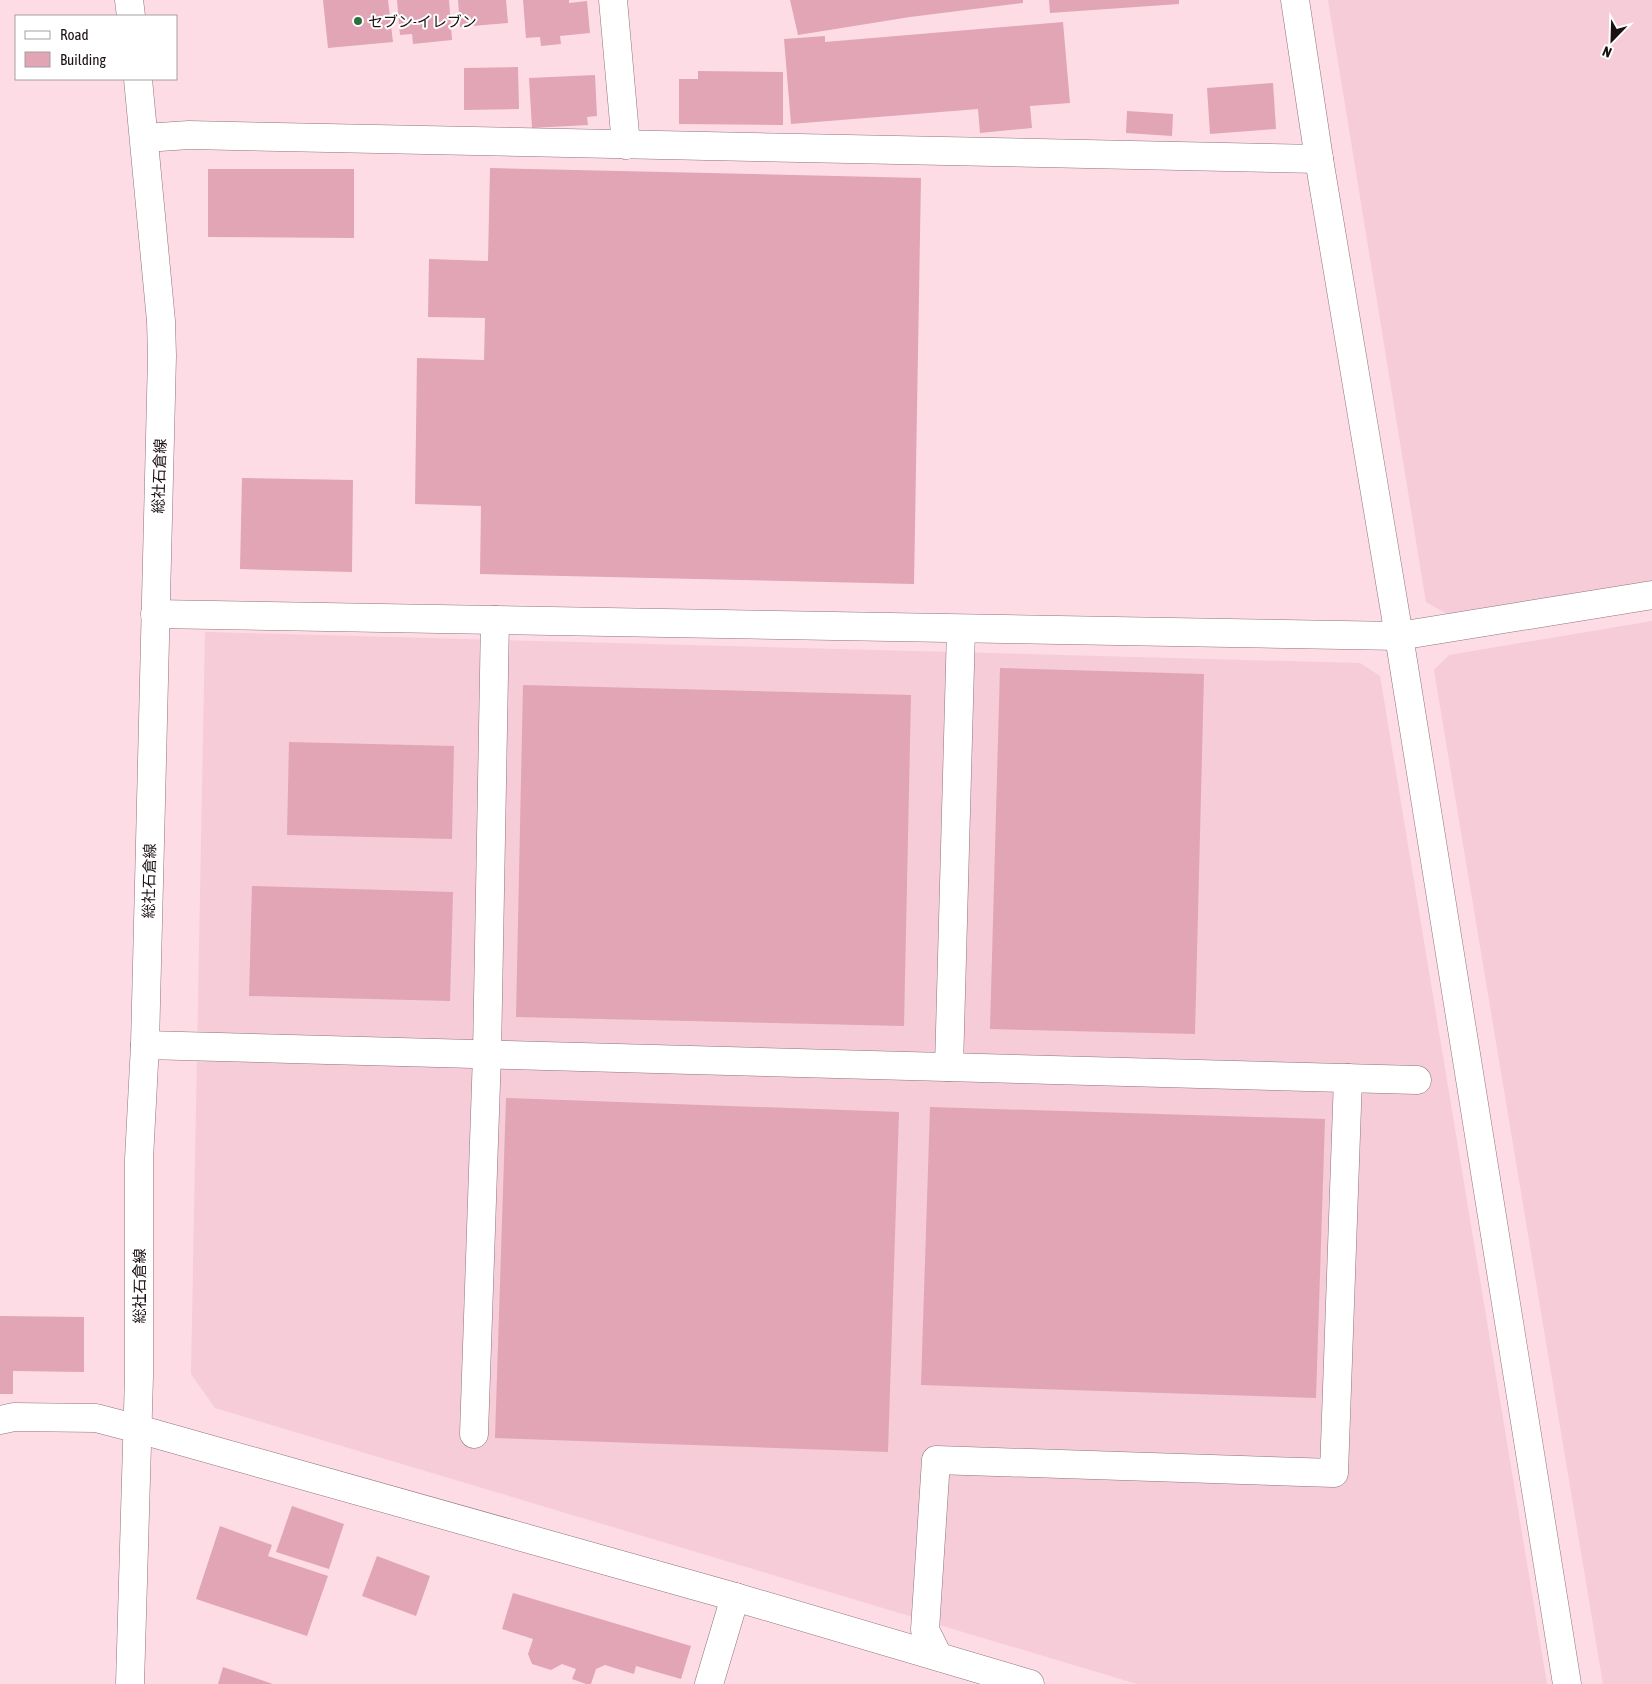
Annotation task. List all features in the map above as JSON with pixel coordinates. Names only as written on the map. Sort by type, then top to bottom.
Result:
[{"type":"street","points":[[129,0],[131,15]]},
{"type":"street","points":[[613,0],[626,145]]},
{"type":"street","points":[[1295,0],[1319,159],[1399,636],[1566,1684]]},
{"type":"street","name":"総社石倉線","points":[[130,1684],[138,1429],[139,1159],[145,1045],[162,356],[161,321],[138,80]]},
{"type":"street","points":[[145,138],[189,135],[1319,159]]},
{"type":"street","points":[[155,614],[1399,636],[1652,595]]},
{"type":"street","points":[[474,1434],[486,1054],[495,620]]},
{"type":"street","points":[[950,1067],[961,629]]},
{"type":"street","points":[[145,1045],[1417,1080]]},
{"type":"street","points":[[938,1656],[925,1630],[936,1460],[1334,1473],[1348,1078]]},
{"type":"street","points":[[0,1420],[14,1417],[96,1418],[734,1597],[1030,1684]]},
{"type":"street","points":[[709,1684],[734,1597]]},
{"type":"shaded area","points":[[1328,0],[1652,0],[1652,581],[1447,614],[1426,602]]},
{"type":"shaded area","points":[[1652,621],[1652,1684],[1603,1684],[1434,670],[1449,655]]},
{"type":"shaded area","points":[[205,632],[1360,663],[1380,676],[1547,1684],[1137,1684],[215,1408],[191,1374]]},
{"type":"building","name":"セブン-イレブン","points":[[323,0],[388,0],[393,42],[328,48]]},
{"type":"building","points":[[397,0],[449,0],[452,40],[413,44],[412,34],[400,35]]},
{"type":"building","points":[[458,0],[506,0],[508,23],[460,27]]},
{"type":"building","points":[[523,0],[569,0],[569,3],[587,1],[590,33],[560,36],[561,44],[541,46],[540,37],[526,38]]},
{"type":"building","points":[[790,0],[1023,0],[1023,3],[910,17],[798,35]]},
{"type":"building","points":[[1049,0],[1179,0],[1179,4],[1050,13]]},
{"type":"building","points":[[1063,22],[1070,103],[1030,106],[1032,128],[980,133],[978,109],[791,124],[784,39],[825,36],[825,42]]},
{"type":"building","points":[[518,67],[519,109],[464,110],[464,68]]},
{"type":"building","points":[[698,71],[783,72],[783,125],[679,124],[679,79],[698,79]]},
{"type":"building","points":[[595,75],[597,116],[587,117],[588,125],[532,128],[529,78]]},
{"type":"building","points":[[1273,83],[1276,129],[1210,134],[1207,88]]},
{"type":"building","points":[[1127,111],[1173,114],[1172,136],[1126,133]]},
{"type":"building","points":[[490,168],[921,178],[914,584],[480,574],[481,506],[415,504],[417,358],[484,360],[485,318],[428,317],[429,259],[488,261]]},
{"type":"building","points":[[208,169],[354,169],[354,238],[208,237]]},
{"type":"building","points":[[242,478],[353,480],[352,572],[240,569]]},
{"type":"building","points":[[1000,668],[1204,674],[1195,1034],[990,1029]]},
{"type":"building","points":[[523,685],[911,695],[904,1026],[516,1017]]},
{"type":"building","points":[[289,742],[454,746],[452,839],[287,835]]},
{"type":"building","points":[[252,886],[453,892],[450,1001],[249,996]]},
{"type":"building","points":[[506,1098],[899,1112],[888,1452],[495,1438]]},
{"type":"building","points":[[930,1107],[1325,1119],[1316,1398],[921,1385]]},
{"type":"building","points":[[0,1316],[84,1317],[84,1372],[13,1371],[13,1394],[0,1394]]},
{"type":"building","points":[[292,1506],[344,1524],[329,1569],[276,1552]]},
{"type":"building","points":[[220,1526],[272,1545],[268,1556],[328,1576],[307,1636],[196,1599]]},
{"type":"building","points":[[377,1556],[430,1576],[416,1616],[362,1596]]},
{"type":"building","points":[[513,1593],[691,1646],[681,1679],[636,1666],[634,1674],[605,1665],[596,1669],[591,1684],[586,1684],[572,1679],[576,1669],[562,1664],[551,1670],[532,1664],[528,1654],[533,1639],[502,1629]]},
{"type":"building","points":[[223,1667],[273,1684],[218,1684]]},
{"type":"place","name":"セブン-イレブン","points":[[358,21]]}]
